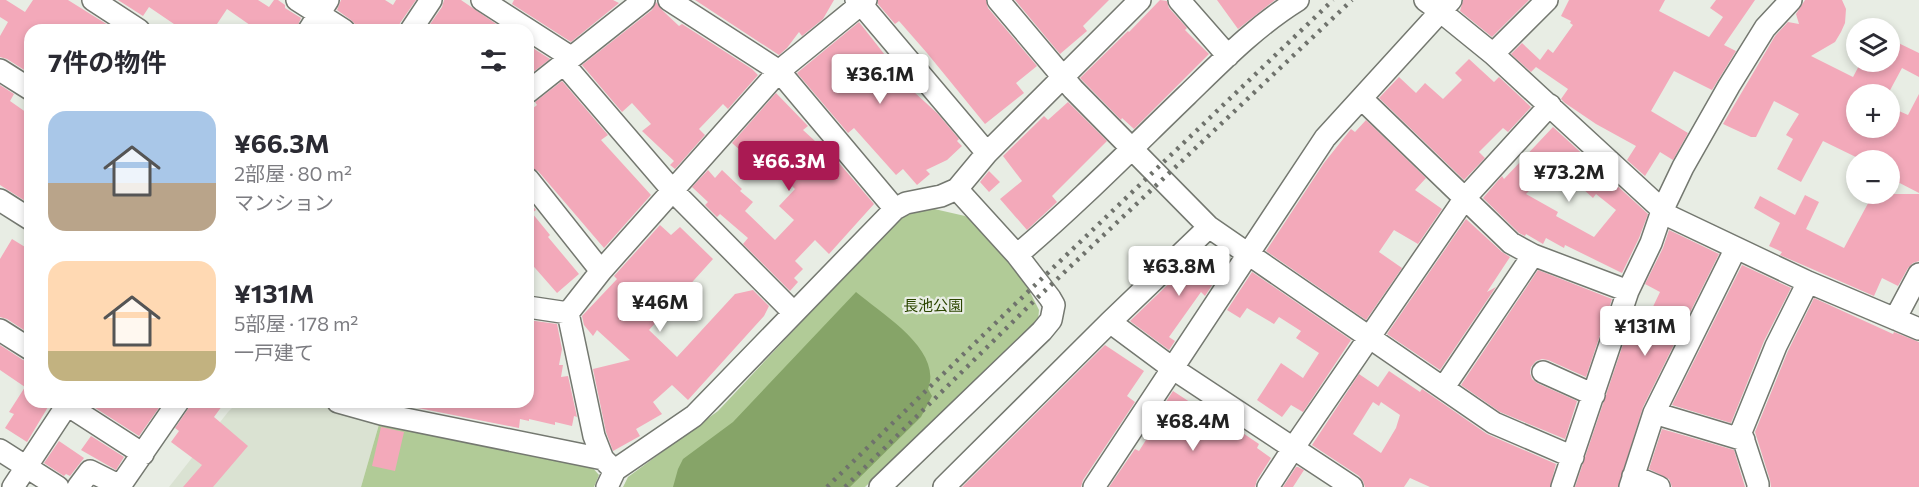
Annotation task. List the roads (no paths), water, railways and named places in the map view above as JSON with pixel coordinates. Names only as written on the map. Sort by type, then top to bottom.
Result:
[{"type":"street","points":[[93,0],[130,24]]},
{"type":"street","points":[[297,0],[334,24]]},
{"type":"street","points":[[415,24],[431,0]]},
{"type":"street","points":[[482,0],[519,24]]},
{"type":"street","points":[[534,87],[644,0]]},
{"type":"street","points":[[998,0],[1063,78],[1209,227],[1494,423],[1573,457]]},
{"type":"street","points":[[360,408],[608,472],[694,416],[894,209],[906,203],[941,196],[957,189],[987,153],[1140,0]]},
{"type":"street","points":[[1179,0],[1228,56]]},
{"type":"street","points":[[1017,255],[1228,56],[1276,14],[1298,0]]},
{"type":"street","points":[[1493,54],[1547,0]]},
{"type":"street","points":[[1562,487],[1628,291],[1651,243],[1662,211],[1683,167],[1765,27],[1791,0]]},
{"type":"street","points":[[673,1],[779,71],[894,209]]},
{"type":"street","points":[[568,314],[602,271],[779,71],[861,1],[987,153]]},
{"type":"street","points":[[1095,487],[1325,138],[1362,99],[1439,4],[1669,216],[1808,282],[1919,329]]},
{"type":"street","points":[[534,33],[566,54],[569,70],[673,191],[794,313]]},
{"type":"street","points":[[0,70],[24,85]]},
{"type":"street","points":[[1362,99],[1511,243],[1533,255],[1628,291]]},
{"type":"street","points":[[1268,487],[1465,198],[1550,105]]},
{"type":"street","points":[[534,186],[602,271]]},
{"type":"street","points":[[880,487],[1051,320],[1054,305],[1017,255],[957,189]]},
{"type":"street","points":[[0,200],[24,215]]},
{"type":"street","points":[[944,487],[1209,227]]},
{"type":"street","points":[[1659,487],[1632,481],[1654,413],[1736,248]]},
{"type":"street","points":[[1444,387],[1533,255]]},
{"type":"street","points":[[1895,319],[1919,274]]},
{"type":"street","points":[[1758,487],[1741,432],[1776,346],[1808,282]]},
{"type":"street","points":[[534,308],[568,314]]},
{"type":"street","points":[[568,314],[594,436],[608,472]]},
{"type":"street","points":[[1110,322],[1172,368],[1352,487]]},
{"type":"street","points":[[0,330],[24,345]]},
{"type":"street","points":[[1543,372],[1593,395]]},
{"type":"street","points":[[14,487],[65,408]]},
{"type":"street","points":[[74,408],[143,454]]},
{"type":"street","points":[[78,487],[90,471],[120,486],[174,408]]},
{"type":"street","points":[[1654,413],[1744,440]]},
{"type":"street","points":[[0,450],[58,487]]},
{"type":"railway","points":[[827,487],[1333,0]]},
{"type":"railway","points":[[845,487],[1034,301],[1352,0]]},
{"type":"park label","name":"長池公園","points":[[933,306]]}]
